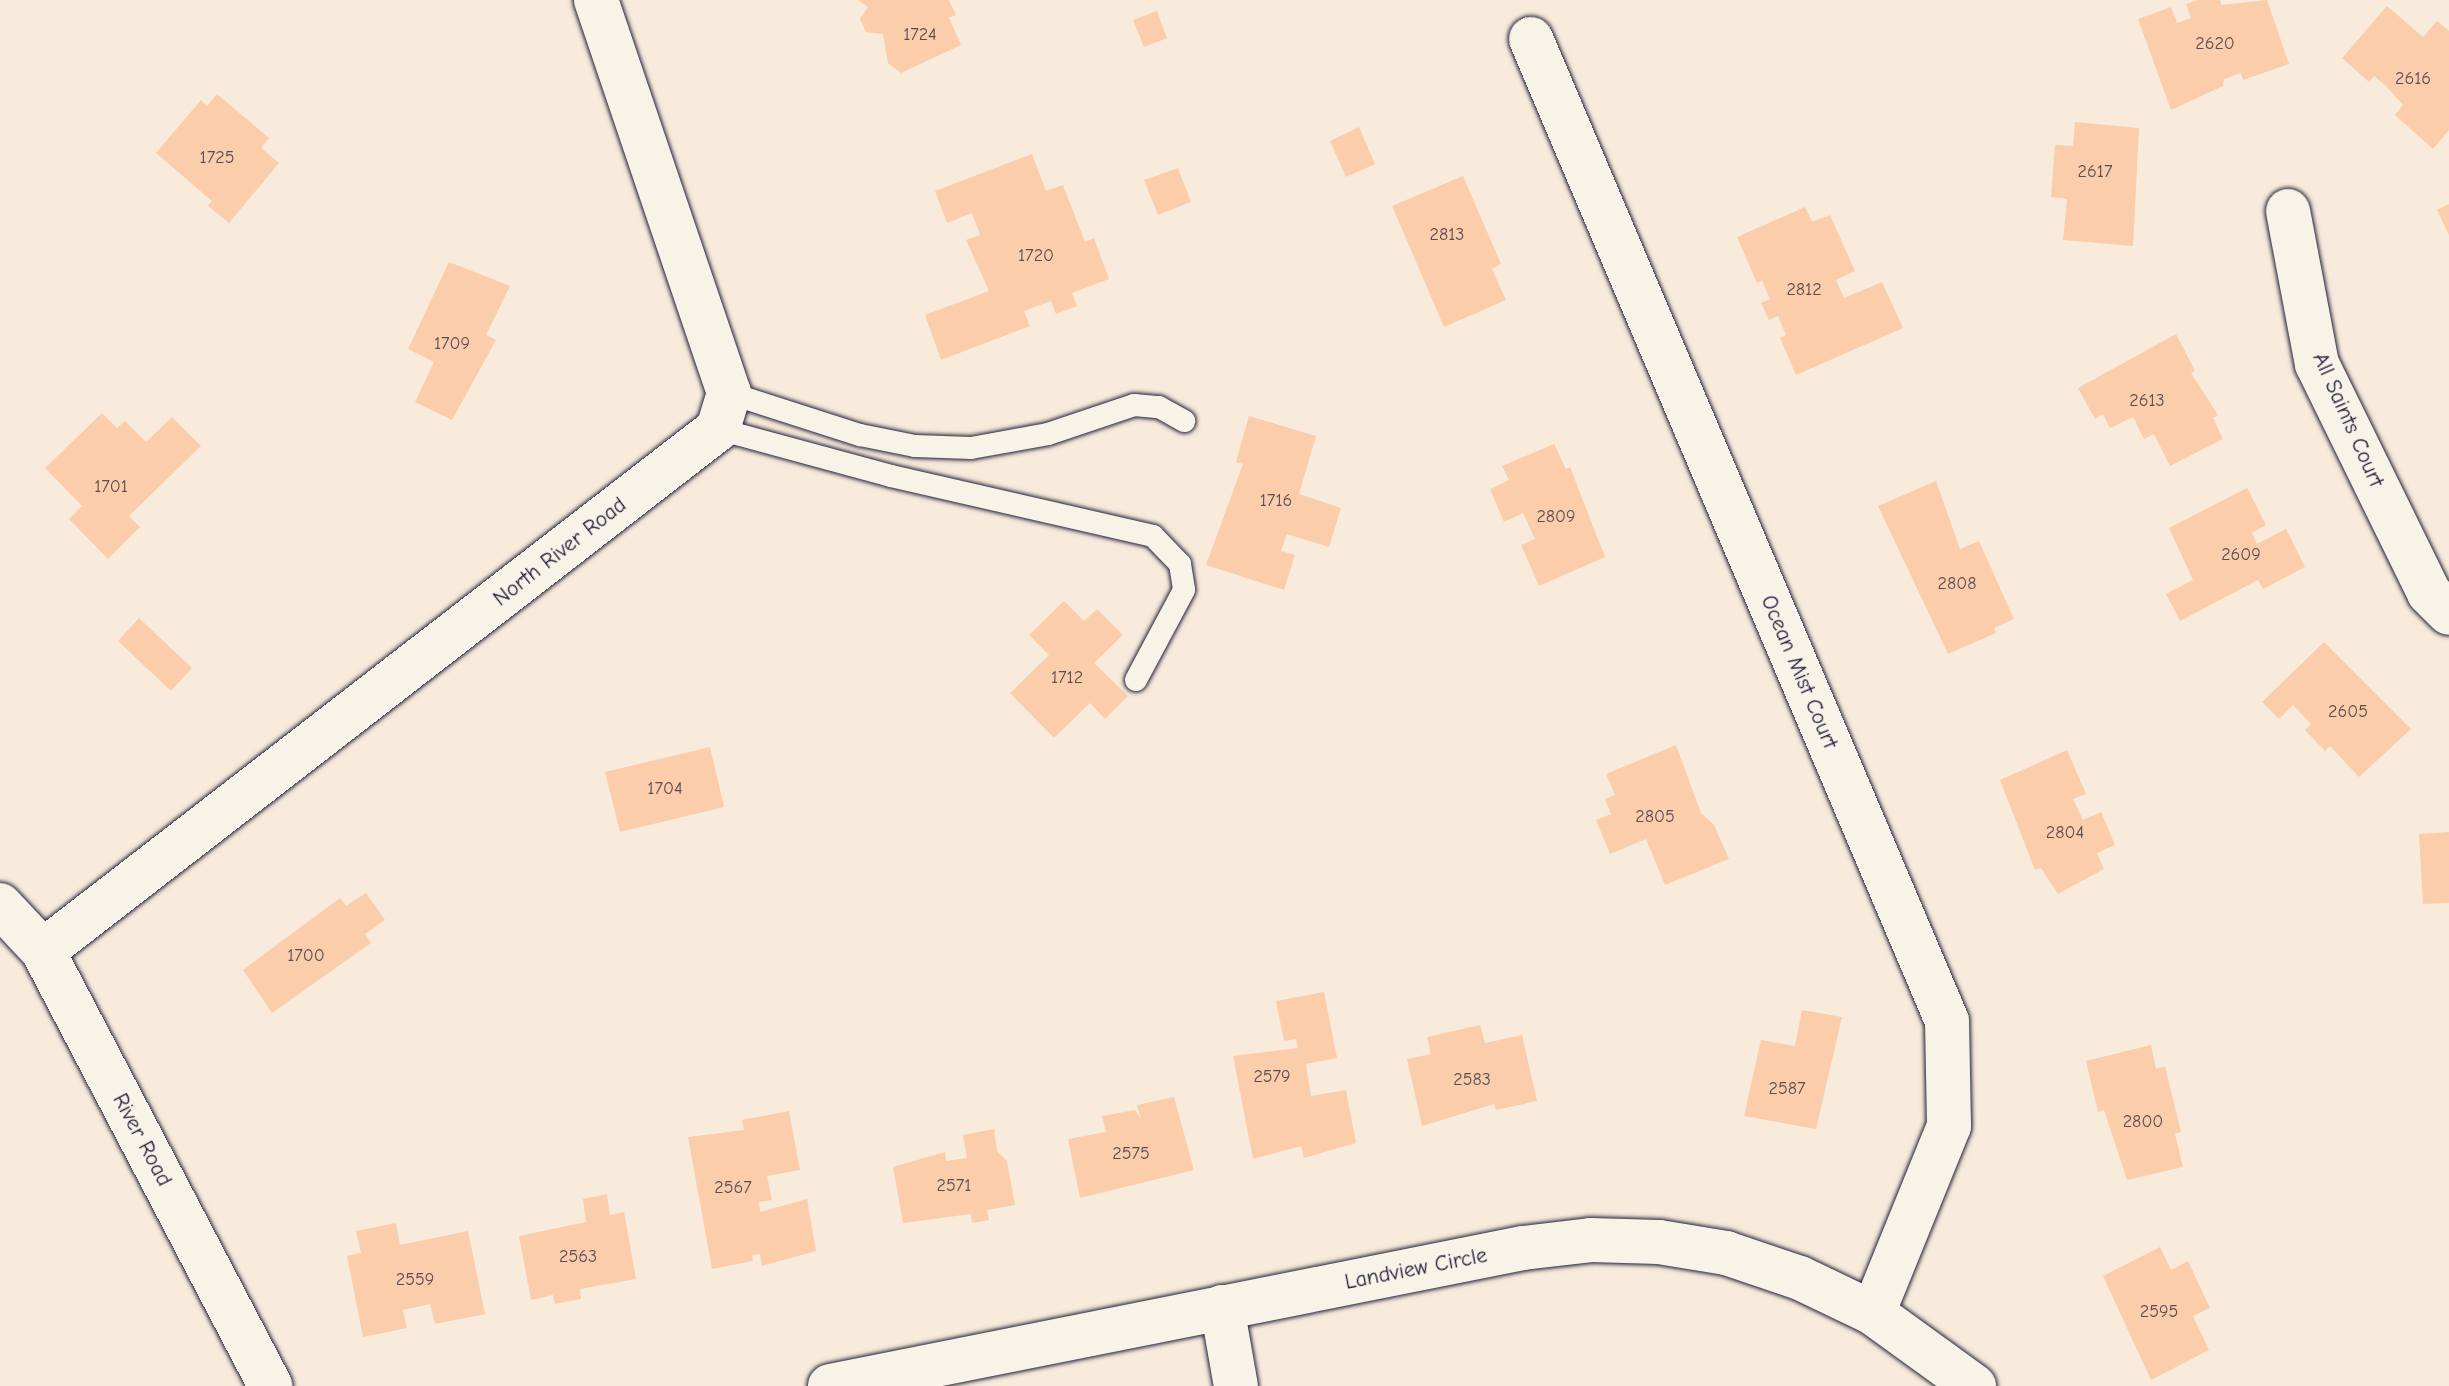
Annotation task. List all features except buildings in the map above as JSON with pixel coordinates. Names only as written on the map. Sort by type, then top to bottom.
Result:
[{"type":"street","points":[[596,0],[724,411]]},
{"type":"street","name":"Ocean Mist Court","points":[[1531,39],[1947,1021],[1949,1126],[1873,1313]]},
{"type":"street","name":"All Saints Court","points":[[2288,211],[2317,364],[2429,593],[2449,613]]},
{"type":"street","name":"North River Road","points":[[43,951],[724,411]]},
{"type":"street","name":"River Road","points":[[0,905],[43,951],[270,1386]]},
{"type":"street","name":"Landview Circle","points":[[830,1386],[1523,1248],[1591,1240],[1659,1242],[1726,1253],[1800,1278],[1873,1313],[1974,1386]]},
{"type":"street","points":[[1222,1307],[1236,1386]]},
{"type":"lane","points":[[724,411],[915,446],[971,448],[1048,434],[1134,405],[1159,407],[1184,421]]},
{"type":"lane","points":[[724,411],[891,476],[1153,536],[1180,564],[1184,590],[1136,680]]}]
